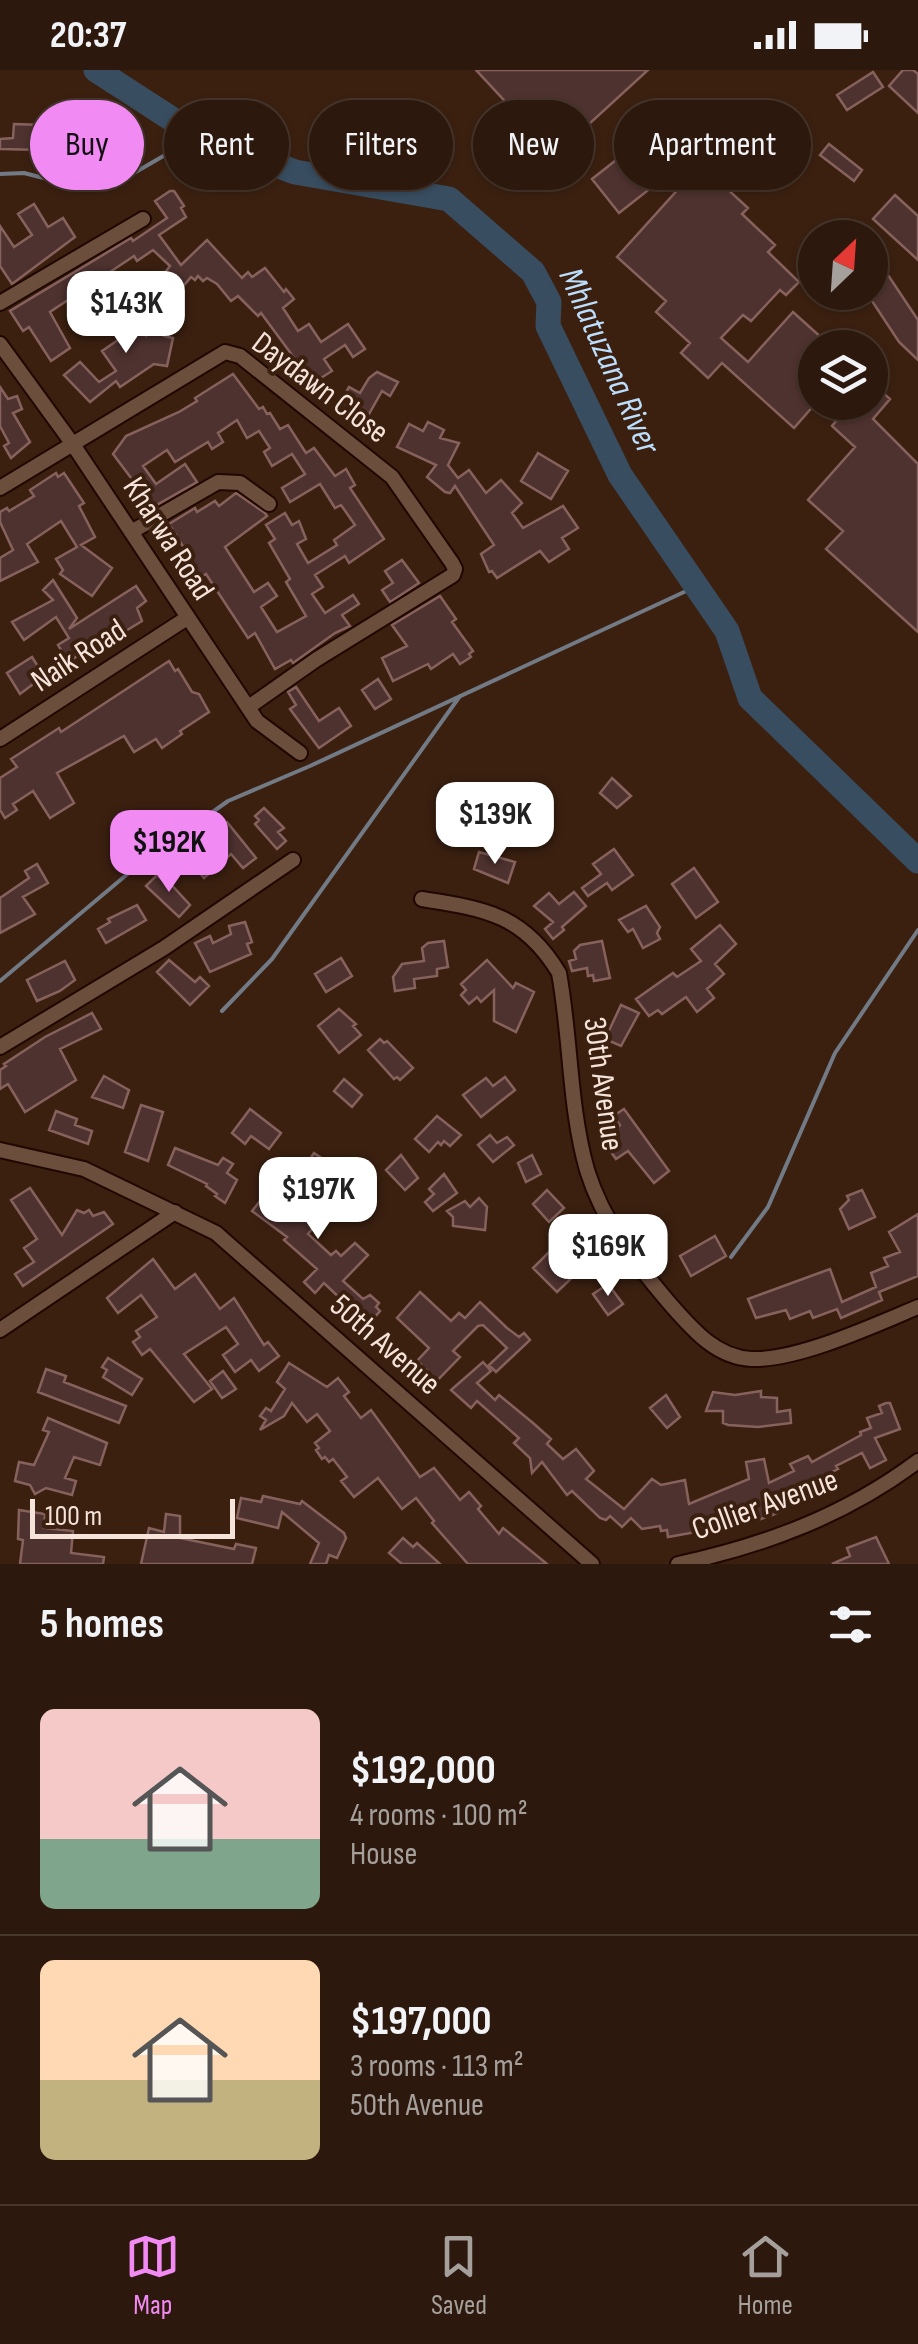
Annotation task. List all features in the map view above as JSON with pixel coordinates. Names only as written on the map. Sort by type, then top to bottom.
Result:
[{"type":"street","points":[[0,303],[143,220]]},
{"type":"street","name":"Kharwa Road","points":[[0,344],[72,443],[257,721],[300,752]]},
{"type":"street","name":"Daydawn Close","points":[[72,443],[215,355],[232,352],[392,477],[452,564],[455,571],[445,582],[316,660],[250,706]]},
{"type":"street","points":[[0,488],[72,443]]},
{"type":"street","points":[[130,532],[218,482],[240,483],[269,504]]},
{"type":"street","name":"Naik Road","points":[[0,739],[188,618]]},
{"type":"street","points":[[0,1048],[164,948],[293,860]]},
{"type":"street","name":"30th Avenue","points":[[422,899],[481,910],[504,919],[531,934],[548,954],[559,974],[580,1138],[595,1190],[625,1248],[695,1333],[724,1352],[749,1359],[768,1358],[808,1349],[918,1307]]},
{"type":"street","name":"50th Avenue","points":[[7,1150],[84,1169],[216,1233],[592,1564]]},
{"type":"street","points":[[0,1330],[175,1212]]},
{"type":"street","name":"Collier Avenue","points":[[678,1564],[723,1554],[813,1523],[871,1494],[918,1461]]},
{"type":"building","points":[[476,70],[648,70],[594,120],[594,100],[504,100]]},
{"type":"building","points":[[903,70],[918,74],[918,113],[889,86]]},
{"type":"building","points":[[873,72],[883,87],[847,110],[837,95]]},
{"type":"building","points":[[14,124],[30,125],[30,150],[0,149],[0,139],[13,138]]},
{"type":"building","points":[[829,144],[862,170],[854,181],[820,155]]},
{"type":"building","points":[[614,162],[614,190],[648,190],[619,213],[594,177]]},
{"type":"building","points":[[677,190],[728,190],[748,208],[742,214],[775,245],[768,252],[798,283],[786,295],[780,290],[751,321],[743,315],[721,338],[748,362],[793,312],[813,330],[798,330],[801,420],[794,428],[722,363],[708,378],[681,353],[690,343],[656,312],[666,301],[617,257]]},
{"type":"building","points":[[170,191],[184,206],[181,208],[186,217],[159,235],[181,265],[207,240],[242,278],[248,272],[252,277],[265,268],[284,292],[286,289],[294,299],[283,308],[298,331],[309,324],[321,342],[348,324],[365,349],[353,357],[345,345],[324,359],[332,371],[313,383],[301,370],[298,372],[291,362],[295,359],[261,313],[258,316],[238,296],[231,301],[207,278],[203,281],[198,276],[195,280],[191,277],[170,302],[163,302],[151,291],[170,266],[153,250],[137,261],[134,256],[50,312],[70,348],[51,361],[29,327],[23,331],[10,311],[167,218],[155,201]]},
{"type":"building","points":[[895,195],[918,216],[918,260],[888,233],[888,220],[873,219]]},
{"type":"building","points":[[34,204],[48,227],[63,218],[75,237],[12,284],[0,266],[0,226],[14,247],[32,235],[18,214]]},
{"type":"building","points":[[888,275],[918,320],[918,360],[899,342],[878,310],[888,310]]},
{"type":"building","points":[[126,305],[146,335],[149,321],[167,325],[164,336],[173,338],[167,366],[154,364],[120,387],[116,381],[90,402],[64,375],[80,362],[99,382],[116,371],[102,351],[128,333],[115,313]]},
{"type":"building","points":[[377,372],[398,382],[390,396],[382,391],[369,414],[364,411],[360,419],[339,405],[349,387],[360,393]]},
{"type":"building","points":[[233,374],[280,429],[288,425],[306,453],[314,448],[335,476],[346,469],[355,485],[350,488],[384,539],[349,563],[345,556],[315,575],[323,587],[312,594],[325,613],[353,595],[359,604],[342,615],[350,626],[293,663],[291,660],[275,669],[255,633],[248,638],[206,574],[196,580],[184,560],[189,556],[169,524],[195,508],[197,512],[215,501],[219,506],[236,493],[265,513],[267,516],[225,547],[254,592],[268,583],[277,596],[261,607],[277,632],[306,616],[286,582],[290,579],[269,543],[275,539],[266,525],[285,513],[292,525],[299,521],[306,539],[297,544],[308,563],[337,545],[334,540],[355,525],[341,505],[335,508],[320,484],[290,502],[282,488],[305,474],[292,454],[272,466],[264,452],[270,448],[259,431],[247,438],[237,420],[218,433],[223,442],[212,449],[208,442],[175,462],[167,450],[143,466],[156,484],[185,464],[197,482],[153,507],[113,454],[126,436],[179,412]]},
{"type":"building","points":[[0,387],[8,399],[17,396],[22,409],[13,413],[30,442],[11,458],[0,426]]},
{"type":"building","points":[[837,420],[874,420],[918,464],[918,632],[826,549],[843,531],[808,500],[855,447],[832,426]]},
{"type":"building","points":[[428,422],[444,430],[440,438],[459,443],[448,465],[458,478],[469,470],[486,493],[501,480],[522,503],[512,513],[523,528],[563,506],[578,528],[562,538],[569,549],[549,562],[540,551],[497,578],[489,572],[481,554],[494,545],[455,486],[450,493],[445,492],[427,477],[436,465],[397,447],[409,424],[423,431]]},
{"type":"building","points":[[538,453],[568,471],[551,499],[521,481]]},
{"type":"building","points":[[56,473],[58,477],[64,473],[84,503],[79,506],[95,537],[81,545],[112,568],[92,596],[60,574],[63,570],[56,559],[77,547],[61,521],[27,544],[38,562],[0,581],[0,558],[13,550],[0,522],[0,512],[34,496],[30,490]]},
{"type":"building","points":[[402,560],[419,583],[390,602],[382,590],[393,583],[385,571]]},
{"type":"building","points":[[53,580],[77,618],[69,629],[136,586],[146,601],[137,608],[142,621],[124,632],[122,628],[68,662],[58,645],[69,638],[56,617],[24,640],[12,622],[53,600],[43,590]]},
{"type":"building","points":[[440,596],[456,619],[452,622],[473,651],[471,657],[460,664],[453,654],[431,669],[428,664],[393,681],[382,658],[407,646],[392,625]]},
{"type":"building","points":[[32,657],[44,676],[20,694],[7,673]]},
{"type":"building","points":[[169,661],[192,692],[199,694],[209,712],[162,748],[156,739],[134,752],[124,736],[57,773],[74,803],[50,818],[33,791],[13,804],[17,810],[5,818],[0,810],[0,778],[17,767],[11,759],[59,728],[61,732]]},
{"type":"building","points":[[378,679],[391,699],[375,709],[362,690]]},
{"type":"building","points":[[296,687],[319,721],[339,708],[351,726],[319,748],[290,709],[296,705],[288,692]]},
{"type":"building","points":[[612,778],[631,796],[617,808],[600,793]]},
{"type":"building","points":[[264,808],[284,828],[278,832],[286,841],[277,849],[255,824],[259,820],[255,816]]},
{"type":"building","points":[[227,822],[256,858],[243,868],[231,854],[204,878],[184,854],[195,844],[200,850],[217,837],[214,832]]},
{"type":"building","points":[[614,849],[633,875],[612,890],[607,883],[588,896],[582,888],[601,874],[593,864]]},
{"type":"building","points":[[479,852],[515,862],[508,883],[474,869]]},
{"type":"building","points":[[37,864],[48,883],[23,897],[35,914],[0,933],[0,898],[29,878],[25,871]]},
{"type":"building","points":[[694,868],[718,902],[696,918],[672,884]]},
{"type":"building","points":[[157,875],[190,905],[179,917],[146,886]]},
{"type":"building","points":[[574,892],[586,906],[553,939],[545,929],[553,922],[534,906],[549,893],[559,904]]},
{"type":"building","points":[[137,905],[146,920],[106,943],[98,929],[110,922],[108,919]]},
{"type":"building","points":[[646,906],[660,927],[660,939],[643,948],[633,929],[628,932],[619,920]]},
{"type":"building","points":[[245,922],[252,942],[247,944],[251,954],[210,972],[195,943],[210,936],[213,943],[231,934],[229,926]]},
{"type":"building","points":[[720,925],[736,944],[715,964],[724,974],[707,989],[714,998],[697,1012],[686,997],[662,1014],[658,1010],[649,1016],[636,999],[673,973],[677,977],[701,961],[691,949]]},
{"type":"building","points":[[444,941],[448,967],[437,969],[437,976],[414,979],[415,988],[395,991],[393,977],[402,964],[424,961],[422,948]]},
{"type":"building","points":[[602,941],[610,978],[594,981],[587,968],[572,971],[569,961],[576,959],[574,951],[580,945]]},
{"type":"building","points":[[341,958],[352,976],[326,992],[315,974]]},
{"type":"building","points":[[169,960],[195,982],[200,977],[209,986],[190,1005],[157,972]]},
{"type":"building","points":[[487,960],[513,988],[516,983],[534,992],[516,1032],[494,1021],[494,990],[481,1002],[477,997],[469,1004],[461,995],[466,990],[461,984]]},
{"type":"building","points":[[65,961],[75,980],[37,1001],[27,980]]},
{"type":"building","points":[[621,1005],[639,1013],[621,1046],[605,1039]]},
{"type":"building","points":[[339,1009],[356,1024],[353,1026],[361,1035],[339,1053],[318,1026]]},
{"type":"building","points":[[92,1013],[101,1029],[60,1049],[76,1080],[25,1112],[8,1084],[0,1089],[0,1070],[4,1064]]},
{"type":"building","points":[[380,1039],[387,1041],[413,1068],[400,1080],[394,1079],[368,1050]]},
{"type":"building","points":[[104,1076],[129,1090],[123,1108],[92,1097]]},
{"type":"building","points":[[505,1077],[515,1090],[481,1117],[463,1095],[486,1078],[493,1086]]},
{"type":"building","points":[[344,1079],[362,1095],[352,1107],[334,1091]]},
{"type":"building","points":[[141,1105],[163,1112],[148,1161],[125,1152]]},
{"type":"building","points":[[250,1109],[281,1133],[269,1149],[251,1136],[245,1144],[232,1133]]},
{"type":"building","points":[[624,1109],[669,1171],[654,1183],[628,1151],[616,1159],[603,1141],[620,1125],[613,1116]]},
{"type":"building","points":[[56,1111],[77,1119],[75,1125],[92,1131],[88,1144],[49,1130]]},
{"type":"building","points":[[437,1116],[461,1135],[450,1146],[438,1142],[429,1152],[415,1139]]},
{"type":"building","points":[[490,1135],[497,1143],[507,1137],[514,1145],[493,1162],[478,1145]]},
{"type":"building","points":[[175,1148],[218,1165],[223,1158],[233,1164],[227,1173],[237,1180],[225,1203],[207,1184],[168,1165]]},
{"type":"building","points":[[314,1153],[338,1169],[302,1210],[317,1223],[308,1234],[331,1255],[336,1251],[341,1256],[355,1243],[368,1255],[343,1281],[363,1299],[370,1295],[379,1303],[376,1307],[380,1311],[360,1334],[347,1323],[352,1317],[343,1308],[346,1304],[324,1283],[315,1293],[304,1282],[317,1269],[284,1240],[287,1237],[252,1211],[270,1189],[284,1200],[310,1172],[304,1168]]},
{"type":"building","points":[[401,1155],[418,1178],[405,1190],[386,1170]]},
{"type":"building","points":[[532,1155],[541,1174],[526,1182],[518,1163]]},
{"type":"building","points":[[444,1174],[457,1193],[433,1211],[425,1202],[434,1194],[429,1189]]},
{"type":"building","points":[[30,1188],[62,1235],[77,1210],[89,1210],[93,1216],[104,1212],[113,1224],[23,1286],[15,1274],[34,1262],[24,1248],[37,1239],[11,1200]]},
{"type":"building","points":[[547,1190],[564,1208],[549,1222],[533,1204]]},
{"type":"building","points":[[862,1190],[875,1217],[849,1229],[840,1209],[849,1200],[847,1196]]},
{"type":"building","points":[[479,1198],[487,1207],[485,1230],[453,1226],[453,1217],[447,1211],[465,1201],[470,1207]]},
{"type":"building","points":[[918,1214],[918,1276],[879,1292],[882,1300],[841,1318],[837,1309],[813,1318],[810,1311],[790,1319],[786,1310],[756,1318],[748,1299],[830,1269],[842,1302],[876,1287],[871,1273],[888,1266],[884,1258],[900,1252],[889,1232]]},
{"type":"building","points":[[715,1236],[726,1256],[691,1276],[680,1256]]},
{"type":"building","points":[[554,1247],[577,1273],[557,1292],[533,1268]]},
{"type":"building","points":[[153,1259],[175,1289],[195,1274],[220,1309],[234,1298],[264,1345],[268,1342],[279,1356],[259,1371],[251,1360],[235,1372],[223,1355],[238,1344],[226,1327],[184,1354],[212,1389],[194,1402],[150,1349],[142,1355],[133,1342],[140,1337],[136,1331],[157,1317],[141,1295],[118,1313],[107,1298]]},
{"type":"building","points":[[608,1284],[623,1304],[608,1315],[593,1294]]},
{"type":"building","points":[[420,1292],[451,1321],[459,1313],[465,1318],[480,1302],[507,1328],[519,1337],[524,1333],[530,1340],[496,1372],[489,1365],[507,1348],[483,1325],[478,1326],[453,1351],[460,1357],[427,1391],[419,1384],[430,1373],[417,1361],[429,1348],[397,1318]]},
{"type":"building","points":[[108,1358],[142,1379],[132,1395],[103,1377],[107,1370],[102,1367]]},
{"type":"building","points":[[483,1362],[491,1371],[477,1383],[495,1400],[499,1395],[533,1423],[551,1439],[547,1444],[563,1459],[576,1449],[594,1471],[586,1479],[624,1509],[652,1479],[661,1485],[685,1480],[689,1504],[749,1479],[746,1462],[764,1459],[769,1483],[794,1471],[790,1464],[808,1456],[812,1462],[861,1435],[860,1432],[871,1428],[867,1418],[882,1413],[879,1406],[886,1403],[890,1403],[900,1429],[875,1438],[886,1460],[870,1468],[862,1453],[836,1466],[838,1469],[822,1477],[825,1482],[776,1504],[780,1512],[758,1520],[753,1507],[716,1522],[718,1528],[668,1537],[667,1530],[661,1531],[660,1526],[642,1529],[631,1518],[622,1527],[610,1516],[606,1520],[600,1518],[572,1491],[567,1495],[542,1462],[532,1473],[530,1458],[514,1443],[519,1438],[477,1401],[471,1408],[451,1390]]},
{"type":"building","points":[[289,1363],[327,1387],[338,1378],[349,1392],[344,1396],[361,1418],[371,1410],[420,1477],[434,1468],[460,1500],[469,1492],[499,1534],[503,1528],[547,1564],[468,1564],[416,1498],[402,1509],[378,1478],[354,1497],[341,1481],[347,1477],[333,1459],[322,1459],[316,1450],[319,1448],[315,1443],[330,1431],[317,1414],[307,1422],[292,1403],[284,1416],[260,1430],[266,1420],[260,1416],[266,1408],[271,1411],[285,1389],[277,1382]]},
{"type":"building","points":[[46,1369],[66,1376],[64,1382],[126,1406],[119,1423],[38,1392]]},
{"type":"building","points":[[223,1371],[236,1389],[222,1398],[210,1381]]},
{"type":"building","points":[[761,1391],[761,1397],[777,1398],[777,1412],[790,1410],[791,1423],[728,1425],[723,1423],[723,1411],[706,1411],[713,1392],[735,1395]]},
{"type":"building","points":[[666,1395],[680,1417],[667,1428],[650,1408]]},
{"type":"building","points":[[48,1418],[107,1443],[100,1465],[74,1457],[65,1478],[76,1481],[72,1495],[46,1488],[35,1494],[30,1485],[15,1481],[19,1462],[34,1465],[49,1432],[43,1430]]},
{"type":"building","points":[[263,1496],[300,1504],[302,1501],[344,1533],[346,1538],[337,1558],[329,1555],[326,1564],[310,1564],[319,1543],[282,1512],[278,1528],[237,1518],[241,1498],[261,1502]]},
{"type":"building","points":[[19,1510],[45,1514],[44,1528],[73,1531],[71,1553],[104,1557],[103,1564],[20,1564],[23,1540],[18,1539]]},
{"type":"building","points":[[166,1514],[180,1516],[180,1538],[234,1549],[236,1544],[256,1548],[252,1564],[141,1564],[149,1528],[164,1532]]},
{"type":"building","points":[[876,1537],[889,1564],[832,1564],[850,1556],[847,1548]]},
{"type":"building","points":[[403,1538],[413,1547],[417,1543],[440,1564],[402,1564],[389,1553]]},
{"type":"waterway","name":"Mhlatuzana River","points":[[96,70],[198,136],[295,172],[449,199],[533,272],[549,302],[548,326],[620,475],[727,631],[750,698],[918,861]]},
{"type":"waterway","points":[[0,174],[24,173],[71,185],[134,173],[164,156]]},
{"type":"waterway","points":[[0,981],[137,866],[228,801],[697,586]]},
{"type":"waterway","points":[[222,1011],[272,959],[460,696]]},
{"type":"waterway","points":[[731,1257],[768,1207],[835,1053],[918,930]]}]
